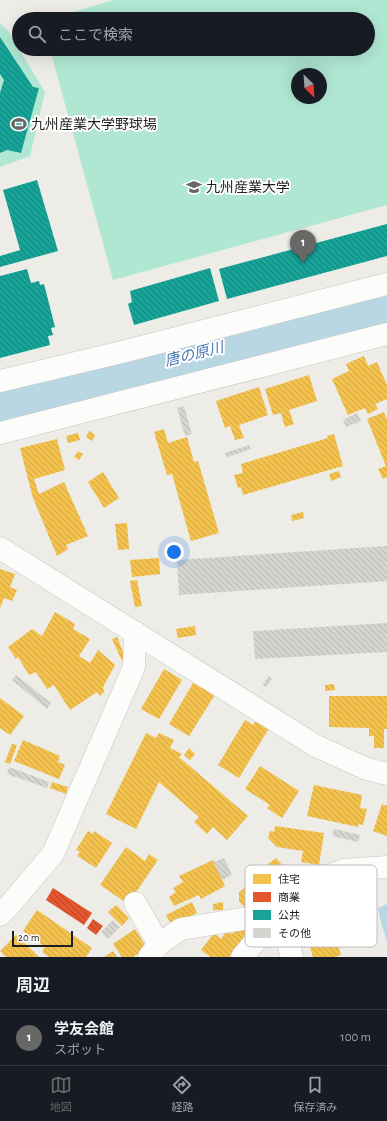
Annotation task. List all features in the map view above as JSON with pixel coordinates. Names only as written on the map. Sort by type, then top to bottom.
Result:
[{"type":"street","points":[[0,381],[122,352],[387,284]]},
{"type":"street","points":[[0,433],[387,334]]},
{"type":"street","points":[[0,548],[316,746],[367,769],[387,774]]},
{"type":"street","points":[[0,915],[53,854],[134,667],[134,632]]},
{"type":"street","points":[[377,868],[387,867]]},
{"type":"street","points":[[135,903],[154,950],[181,929],[245,919]]},
{"type":"street","points":[[242,957],[250,947]]},
{"type":"street","points":[[289,947],[292,957]]},
{"type":"green space","points":[[113,0],[387,0],[387,205],[113,280],[52,56],[375,56],[375,12],[73,12]]},
{"type":"green space","name":"九州産業大学野球場","points":[[0,23],[12,38],[12,56],[23,56],[45,92],[30,156],[0,167]]},
{"type":"water","points":[[387,904],[387,941],[378,908]]},
{"type":"building: 住宅","points":[[364,356],[368,366],[377,362],[387,385],[387,399],[375,404],[378,409],[368,414],[365,408],[348,415],[332,379],[349,371],[346,364]]},
{"type":"building: 住宅","points":[[309,375],[317,401],[289,410],[294,424],[285,427],[281,413],[273,415],[265,389]]},
{"type":"building: 住宅","points":[[259,387],[268,415],[239,425],[244,438],[235,440],[230,426],[225,428],[216,401]]},
{"type":"building: 住宅","points":[[384,412],[386,418],[387,417],[387,477],[383,479],[378,469],[386,466],[367,419]]},
{"type":"building: 住宅","points":[[164,429],[168,443],[187,437],[194,462],[198,461],[219,533],[191,541],[172,474],[167,475],[154,432]]},
{"type":"building: 住宅","points":[[89,431],[95,435],[92,441],[86,437]]},
{"type":"building: 住宅","points":[[78,433],[80,440],[68,443],[66,436]]},
{"type":"building: 住宅","points":[[334,434],[343,466],[243,495],[241,487],[238,488],[234,475],[243,473],[241,464],[328,438],[327,436]]},
{"type":"building: 住宅","points":[[57,439],[65,470],[34,479],[39,494],[64,482],[88,536],[66,545],[68,549],[57,556],[33,498],[20,448]]},
{"type":"building: 住宅","points":[[78,451],[83,454],[79,460],[74,457]]},
{"type":"building: 住宅","points":[[339,471],[341,477],[331,481],[329,474]]},
{"type":"building: 住宅","points":[[103,472],[119,498],[104,508],[88,482]]},
{"type":"building: 住宅","points":[[303,512],[304,518],[292,521],[291,515]]},
{"type":"building: 住宅","points":[[127,523],[129,549],[118,550],[115,524]]},
{"type":"building: 住宅","points":[[159,558],[160,574],[132,577],[130,560]]},
{"type":"building: 住宅","points":[[0,569],[15,574],[10,587],[17,590],[12,601],[4,598],[0,608]]},
{"type":"building: 住宅","points":[[137,580],[142,606],[135,607],[130,581]]},
{"type":"building: 住宅","points":[[55,612],[75,624],[73,629],[90,639],[79,656],[90,663],[98,650],[115,665],[103,687],[104,692],[100,696],[97,692],[70,710],[54,685],[47,689],[36,672],[29,675],[18,657],[16,659],[8,647],[32,629],[42,636]]},
{"type":"building: 住宅","points":[[195,626],[196,635],[178,638],[176,629]]},
{"type":"building: 住宅","points":[[117,637],[126,659],[122,661],[112,639]]},
{"type":"building: 住宅","points":[[164,669],[182,680],[159,719],[141,709]]},
{"type":"building: 住宅","points":[[193,683],[202,688],[204,686],[216,693],[189,736],[169,724]]},
{"type":"building: 住宅","points":[[334,684],[335,690],[325,691],[325,685]]},
{"type":"building: 住宅","points":[[329,696],[387,696],[387,729],[384,729],[384,748],[374,748],[374,736],[369,736],[369,728],[329,727]]},
{"type":"building: 住宅","points":[[0,698],[24,716],[10,735],[0,728]]},
{"type":"building: 住宅","points":[[245,720],[253,725],[256,720],[269,728],[239,778],[218,765]]},
{"type":"building: 住宅","points":[[146,733],[156,738],[159,733],[174,740],[170,748],[182,754],[179,757],[248,816],[227,840],[213,827],[207,834],[194,822],[199,817],[159,782],[136,829],[106,814]]},
{"type":"building: 住宅","points":[[23,740],[60,756],[58,762],[65,765],[59,779],[14,761]]},
{"type":"building: 住宅","points":[[12,744],[17,745],[10,764],[5,762]]},
{"type":"building: 住宅","points":[[189,748],[195,754],[190,760],[184,755]]},
{"type":"building: 住宅","points":[[260,766],[299,791],[282,818],[267,808],[270,805],[245,789]]},
{"type":"building: 住宅","points":[[52,782],[68,787],[66,794],[50,788]]},
{"type":"building: 住宅","points":[[314,785],[362,795],[360,808],[367,809],[363,825],[358,824],[358,827],[307,816]]},
{"type":"building: 住宅","points":[[382,804],[387,806],[387,836],[373,831]]},
{"type":"building: 住宅","points":[[275,826],[324,833],[319,865],[301,862],[303,851],[277,847],[268,838],[270,831],[274,832]]},
{"type":"building: 住宅","points":[[88,831],[93,834],[94,831],[112,843],[96,868],[77,856],[80,852],[76,850]]},
{"type":"building: 住宅","points":[[126,847],[145,861],[149,854],[158,860],[128,904],[100,885]]},
{"type":"building: 住宅","points":[[276,858],[282,865],[267,865]]},
{"type":"building: 住宅","points":[[213,860],[225,886],[201,899],[199,895],[174,906],[169,897],[176,892],[173,888],[183,882],[179,876]]},
{"type":"building: 住宅","points":[[245,887],[245,908],[239,901],[239,892]]},
{"type":"building: 住宅","points":[[192,902],[197,913],[172,926],[166,915]]},
{"type":"building: 住宅","points":[[223,902],[223,910],[213,910],[213,904]]},
{"type":"building: 住宅","points":[[116,905],[129,918],[122,926],[108,912]]},
{"type":"building: 住宅","points":[[37,910],[92,948],[86,957],[49,957],[42,952],[45,947],[23,931]]},
{"type":"building: 住宅","points":[[135,929],[147,948],[133,957],[122,957],[113,944]]},
{"type":"building: 住宅","points":[[236,929],[245,929],[245,936],[229,957],[210,957],[201,950],[214,933],[221,939],[227,930],[232,934]]},
{"type":"building: 住宅","points":[[16,935],[39,957],[6,957],[0,951]]},
{"type":"building: 住宅","points":[[310,947],[338,947],[341,955],[335,957],[313,957]]},
{"type":"building: 住宅","points":[[113,951],[117,957],[104,957]]},
{"type":"building: 商業","points":[[53,888],[92,913],[84,925],[46,900]]},
{"type":"building: 商業","points":[[93,919],[103,926],[96,935],[87,928]]},
{"type":"building: 公共","name":"九州産業大学野球場","points":[[0,37],[33,87],[39,88],[21,153],[7,150],[0,153],[0,93],[4,80],[0,74]]},
{"type":"building: 公共","points":[[37,180],[58,251],[0,267],[0,256],[20,250],[3,190]]},
{"type":"building: 公共","points":[[387,224],[387,256],[227,299],[219,269]]},
{"type":"building: 公共","points":[[210,268],[219,301],[134,325],[128,304],[132,302],[130,291]]},
{"type":"building: 公共","points":[[27,269],[31,283],[39,281],[40,285],[44,284],[55,327],[51,328],[53,335],[48,336],[50,345],[0,358],[0,276]]},
{"type":"building: その他","points":[[184,406],[192,434],[185,436],[177,408]]},
{"type":"building: その他","points":[[357,413],[361,421],[346,427],[343,420]]},
{"type":"building: その他","points":[[249,445],[251,449],[227,457],[225,453]]},
{"type":"building: その他","points":[[387,546],[387,581],[179,595],[177,560]]},
{"type":"building: その他","points":[[387,623],[387,652],[255,659],[253,631]]},
{"type":"building: その他","points":[[16,675],[51,703],[47,709],[12,680]]},
{"type":"building: その他","points":[[269,676],[272,679],[266,687],[263,684]]},
{"type":"building: その他","points":[[9,767],[49,782],[47,788],[7,774]]},
{"type":"building: その他","points":[[334,829],[360,835],[358,842],[332,836]]},
{"type":"building: その他","points":[[224,858],[232,875],[222,880],[214,862]]},
{"type":"building: その他","points":[[113,920],[120,927],[108,939],[101,932]]},
{"type":"waterway","name":"唐の原川","points":[[0,403],[387,304]]},
{"type":"place","name":"九州産業大学野球場","points":[[19,124]]},
{"type":"place","name":"九州産業大学","points":[[194,187]]},
{"type":"place","name":"学友会館","points":[[303,263]]}]
